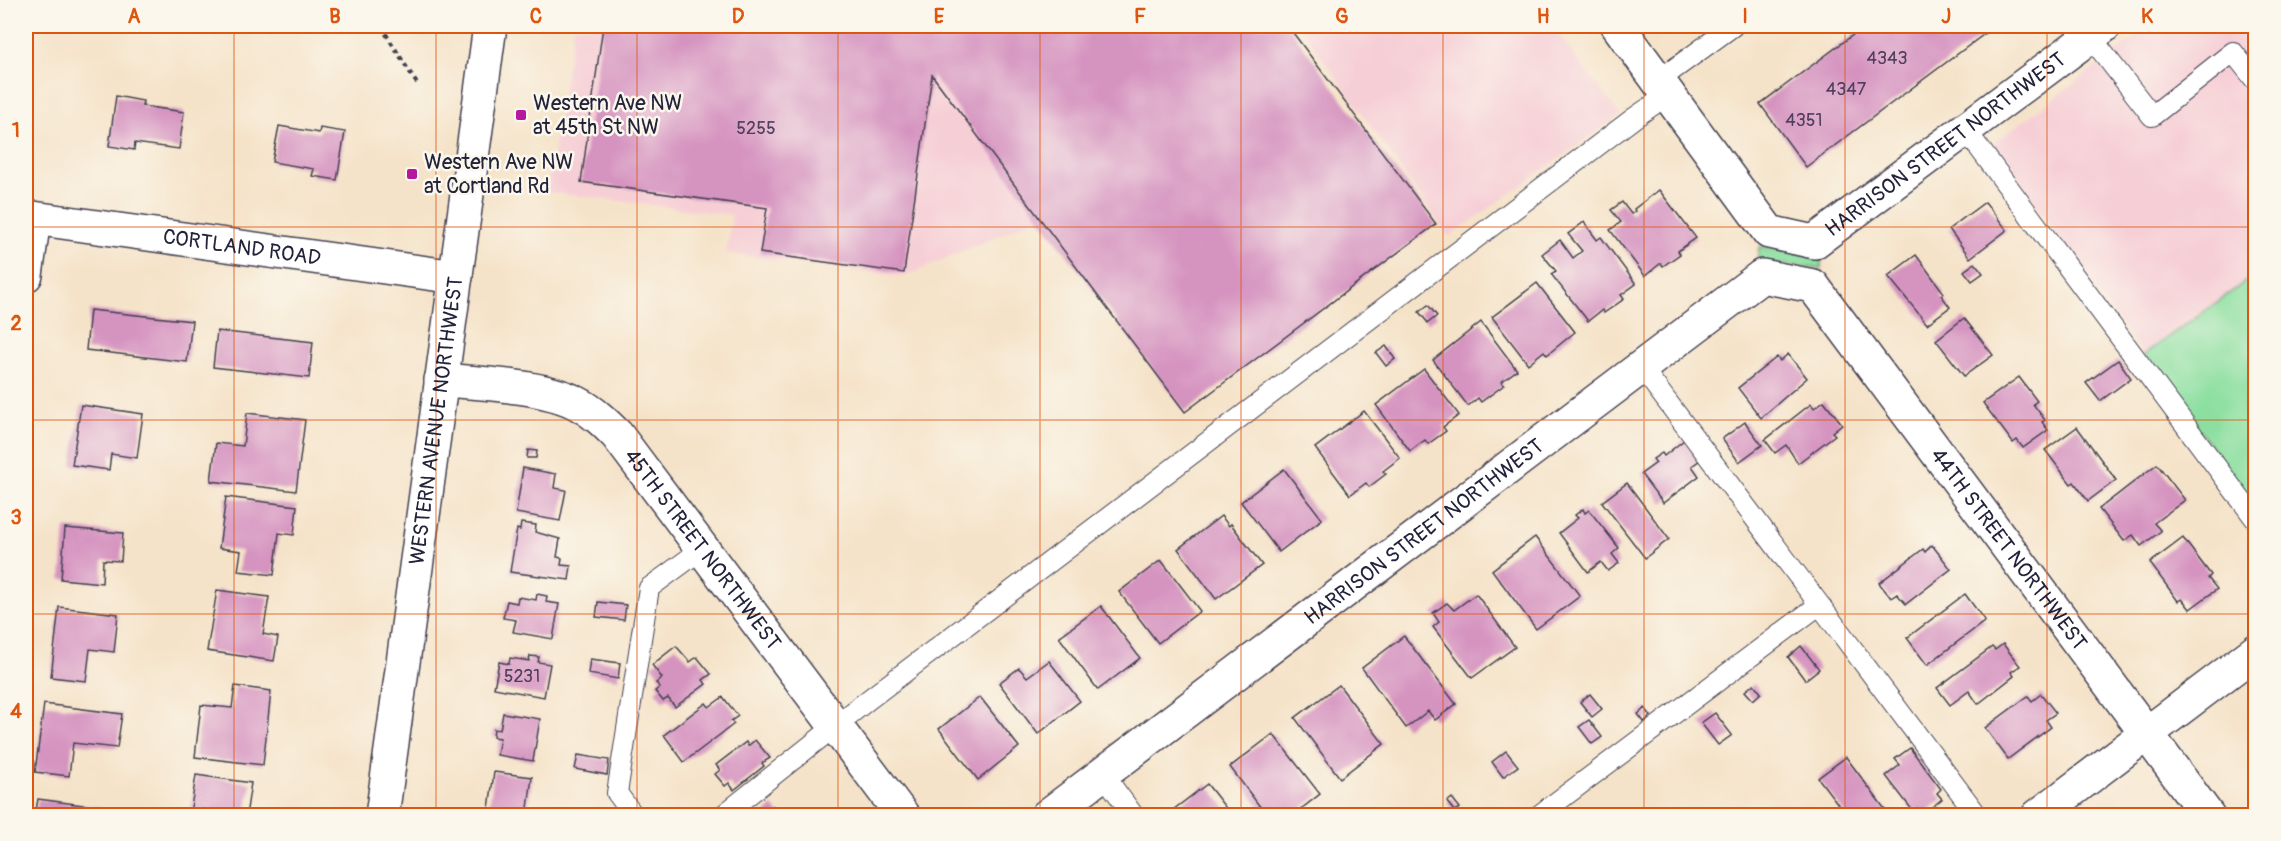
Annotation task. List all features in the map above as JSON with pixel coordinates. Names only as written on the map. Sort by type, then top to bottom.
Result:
[{"type":"street","name":"WESTERN AVENUE NORTHWEST","points":[[382,816],[490,26]]},
{"type":"street","points":[[1618,26],[1664,87]]},
{"type":"street","name":"HARRISON STREET NORTHWEST","points":[[1664,87],[1769,232],[1814,242],[2097,31]]},
{"type":"street","name":"CORTLAND ROAD","points":[[30,218],[456,277]]},
{"type":"street","points":[[26,275],[30,218]]},
{"type":"street","name":"HARRISON STREET NORTHWEST","points":[[1047,816],[1762,276],[1811,284]]},
{"type":"street","name":"44TH STREET NORTHWEST","points":[[1811,284],[2208,816]]},
{"type":"street","name":"45TH STREET NORTHWEST","points":[[441,380],[499,384],[564,397],[599,418],[617,435],[903,816]]},
{"type":"street","points":[[2038,816],[2256,651]]},
{"type":"lane","points":[[722,816],[835,725],[1634,118],[1664,87],[1733,26]]},
{"type":"lane","points":[[2097,31],[2152,116],[2233,52],[2256,81]]},
{"type":"lane","points":[[1965,129],[2256,520]]},
{"type":"lane","points":[[1642,368],[1978,816]]},
{"type":"lane","points":[[634,816],[617,793],[649,588],[702,549]]},
{"type":"lane","points":[[1538,816],[1819,605]]},
{"type":"lane","points":[[1103,774],[1134,816]]},
{"type":"path","points":[[381,26],[419,87]]},
{"type":"shaded area","points":[[363,26],[418,26],[417,32]]},
{"type":"shaded area","points":[[574,26],[1076,26],[1042,216],[904,277],[726,253],[732,215],[547,192]]},
{"type":"shaded area","points":[[1300,26],[1552,26],[1620,115],[1449,237]]},
{"type":"shaded area","points":[[2151,26],[2255,26],[2255,275],[2143,355],[1992,144]]},
{"type":"green space","points":[[1759,247],[1822,252],[1821,268],[1757,263]]},
{"type":"green space","points":[[2255,275],[2255,505],[2143,355]]},
{"type":"building","points":[[603,26],[1288,26],[1436,224],[1185,412],[932,75],[904,273],[760,253],[767,208],[581,182]]},
{"type":"building","points":[[1865,26],[1995,26],[1806,167],[1760,104]]},
{"type":"building","points":[[116,96],[143,101],[142,106],[184,112],[179,149],[135,143],[134,150],[109,146]]},
{"type":"building","points":[[279,126],[319,133],[320,128],[345,132],[337,180],[312,176],[314,169],[272,162]]},
{"type":"building","points":[[1659,190],[1696,238],[1678,251],[1680,254],[1663,266],[1661,263],[1645,276],[1610,230],[1621,222],[1611,210],[1622,202],[1631,214],[1635,211],[1634,209]]},
{"type":"building","points":[[1985,202],[2007,230],[1970,258],[1949,229]]},
{"type":"building","points":[[1584,222],[1597,240],[1601,237],[1636,284],[1621,295],[1624,299],[1604,313],[1602,310],[1588,321],[1551,274],[1556,271],[1542,254],[1560,240],[1573,258],[1582,251],[1568,234]]},
{"type":"building","points":[[1916,255],[1944,293],[1941,295],[1950,307],[1927,324],[1888,276]]},
{"type":"building","points":[[1975,263],[1983,273],[1972,281],[1964,271]]},
{"type":"building","points":[[1537,283],[1575,332],[1547,355],[1544,351],[1528,364],[1492,317]]},
{"type":"building","points":[[1428,305],[1437,316],[1428,323],[1419,312]]},
{"type":"building","points":[[90,310],[192,321],[187,362],[86,350]]},
{"type":"building","points":[[1964,318],[1993,355],[1964,376],[1936,340]]},
{"type":"building","points":[[1481,322],[1517,370],[1501,382],[1504,385],[1481,402],[1478,398],[1468,406],[1433,360]]},
{"type":"building","points":[[217,331],[313,342],[309,378],[213,367]]},
{"type":"building","points":[[1386,346],[1395,359],[1386,366],[1376,353]]},
{"type":"building","points":[[1788,354],[1807,378],[1761,418],[1738,388],[1777,357],[1780,361]]},
{"type":"building","points":[[2118,360],[2131,378],[2100,401],[2086,383]]},
{"type":"building","points":[[1424,369],[1459,415],[1443,427],[1446,431],[1428,444],[1425,440],[1410,451],[1376,405]]},
{"type":"building","points":[[2019,377],[2037,401],[2033,404],[2045,420],[2042,422],[2048,430],[2023,448],[2017,440],[2013,443],[1983,403]]},
{"type":"building","points":[[1824,401],[1842,424],[1832,432],[1835,435],[1798,463],[1786,445],[1775,453],[1765,440],[1811,404],[1814,408]]},
{"type":"building","points":[[81,405],[143,414],[137,458],[111,454],[109,470],[72,465]]},
{"type":"building","points":[[1364,411],[1400,458],[1383,471],[1386,474],[1369,487],[1366,483],[1350,495],[1315,448]]},
{"type":"building","points":[[247,413],[305,420],[296,491],[211,481],[216,443],[243,446]]},
{"type":"building","points":[[1745,422],[1762,445],[1739,462],[1722,439]]},
{"type":"building","points":[[2077,427],[2116,480],[2088,501],[2074,482],[2071,484],[2045,450]]},
{"type":"building","points":[[1684,440],[1700,460],[1692,466],[1699,476],[1663,503],[1641,474],[1656,463],[1653,459],[1662,453],[1664,456]]},
{"type":"building","points":[[528,450],[537,451],[536,458],[527,458]]},
{"type":"building","points":[[2157,464],[2185,500],[2154,523],[2161,531],[2141,546],[2133,535],[2124,541],[2099,509]]},
{"type":"building","points":[[523,468],[556,474],[554,488],[566,490],[560,521],[516,513]]},
{"type":"building","points":[[1284,469],[1322,519],[1279,552],[1241,502]]},
{"type":"building","points":[[1627,483],[1669,539],[1645,558],[1602,502]]},
{"type":"building","points":[[226,497],[297,506],[294,535],[279,533],[274,575],[238,571],[241,551],[219,548]]},
{"type":"building","points":[[1583,509],[1585,513],[1589,510],[1619,548],[1612,554],[1619,563],[1608,571],[1601,562],[1588,572],[1559,533],[1578,518],[1575,515]]},
{"type":"building","points":[[1221,516],[1229,526],[1231,524],[1262,565],[1216,599],[1178,549]]},
{"type":"building","points":[[521,523],[536,525],[535,532],[560,539],[557,557],[562,558],[561,565],[571,566],[569,580],[510,572],[517,529],[520,530]]},
{"type":"building","points":[[65,528],[123,533],[121,561],[103,560],[102,583],[61,579]]},
{"type":"building","points":[[1535,537],[1580,596],[1536,629],[1492,570]]},
{"type":"building","points":[[2183,538],[2211,575],[2208,578],[2217,589],[2190,609],[2182,599],[2178,601],[2150,563]]},
{"type":"building","points":[[1932,545],[1951,569],[1906,604],[1897,594],[1891,598],[1879,583],[1923,549],[1925,552]]},
{"type":"building","points":[[1161,560],[1200,611],[1158,643],[1119,592]]},
{"type":"building","points":[[217,590],[269,597],[263,634],[278,637],[274,661],[207,651]]},
{"type":"building","points":[[537,594],[547,596],[546,602],[559,604],[553,639],[513,632],[516,620],[503,618],[507,601],[517,603],[518,597],[536,600]]},
{"type":"building","points":[[1476,594],[1515,647],[1472,678],[1433,627],[1439,622],[1433,613],[1447,603],[1454,610]]},
{"type":"building","points":[[1965,594],[1985,621],[1927,665],[1907,638]]},
{"type":"building","points":[[598,602],[626,605],[624,620],[596,617]]},
{"type":"building","points":[[1101,606],[1140,658],[1098,690],[1059,637]]},
{"type":"building","points":[[59,607],[118,614],[114,652],[90,649],[86,681],[51,677]]},
{"type":"building","points":[[1404,636],[1456,704],[1435,720],[1428,711],[1406,728],[1362,668]]},
{"type":"building","points":[[2003,644],[2020,666],[2011,672],[2014,676],[1978,704],[1969,691],[1950,705],[1937,688],[1992,647],[1995,650]]},
{"type":"building","points":[[676,646],[690,662],[697,657],[711,674],[703,680],[706,684],[675,707],[668,698],[663,701],[655,691],[660,687],[656,683],[662,678],[652,665]]},
{"type":"building","points":[[1801,646],[1819,669],[1805,680],[1788,657]]},
{"type":"building","points":[[530,656],[539,657],[538,662],[550,664],[544,697],[494,688],[499,662],[509,664],[510,658],[529,661]]},
{"type":"building","points":[[590,659],[620,663],[618,679],[588,674]]},
{"type":"building","points":[[1049,661],[1080,701],[1038,734],[999,683],[1019,668],[1027,677]]},
{"type":"building","points":[[1754,684],[1761,693],[1753,700],[1745,691]]},
{"type":"building","points":[[1339,685],[1384,744],[1340,778],[1295,718]]},
{"type":"building","points":[[235,686],[271,691],[263,765],[195,757],[201,705],[232,708]]},
{"type":"building","points":[[1590,694],[1602,709],[1592,717],[1580,702]]},
{"type":"building","points":[[2041,694],[2056,713],[2046,720],[2051,727],[2008,759],[1985,728],[2028,696],[2032,701]]},
{"type":"building","points":[[723,697],[738,716],[731,721],[734,724],[684,762],[664,735],[706,703],[709,707]]},
{"type":"building","points":[[980,697],[1019,747],[978,780],[939,729]]},
{"type":"building","points":[[44,704],[122,714],[117,748],[73,743],[69,776],[35,772]]},
{"type":"building","points":[[1645,708],[1651,716],[1644,722],[1638,714]]},
{"type":"building","points":[[503,713],[540,719],[533,761],[497,755],[500,738],[493,737],[494,729],[500,730]]},
{"type":"building","points":[[1715,713],[1732,735],[1718,745],[1701,723]]},
{"type":"building","points":[[1589,720],[1602,737],[1592,744],[1579,727]]},
{"type":"building","points":[[1273,734],[1320,794],[1292,816],[1267,816],[1230,767]]},
{"type":"building","points":[[755,740],[770,758],[762,763],[764,766],[734,790],[729,783],[725,786],[715,774],[720,770],[716,765],[746,742],[748,746]]},
{"type":"building","points":[[1910,748],[1941,789],[1937,793],[1942,799],[1922,815],[1917,808],[1913,811],[1886,776],[1900,765],[1895,759]]},
{"type":"building","points":[[1506,751],[1518,766],[1503,777],[1492,762]]},
{"type":"building","points":[[578,755],[609,760],[607,775],[575,769]]},
{"type":"building","points":[[1846,757],[1890,816],[1847,816],[1818,778]]},
{"type":"building","points":[[494,772],[532,777],[527,816],[488,816]]},
{"type":"building","points":[[196,775],[251,783],[246,816],[190,814]]},
{"type":"building","points":[[1207,784],[1232,816],[1165,816]]},
{"type":"building","points":[[1452,798],[1460,808],[1454,811],[1447,802]]},
{"type":"building","points":[[38,799],[105,808],[104,816],[35,816]]},
{"type":"building","points":[[773,806],[780,816],[762,816]]},
{"type":"place","name":"Western Ave NW at 45th St NW","points":[[521,115]]},
{"type":"place","name":"Western Ave NW at Cortland Rd","points":[[412,174]]}]
